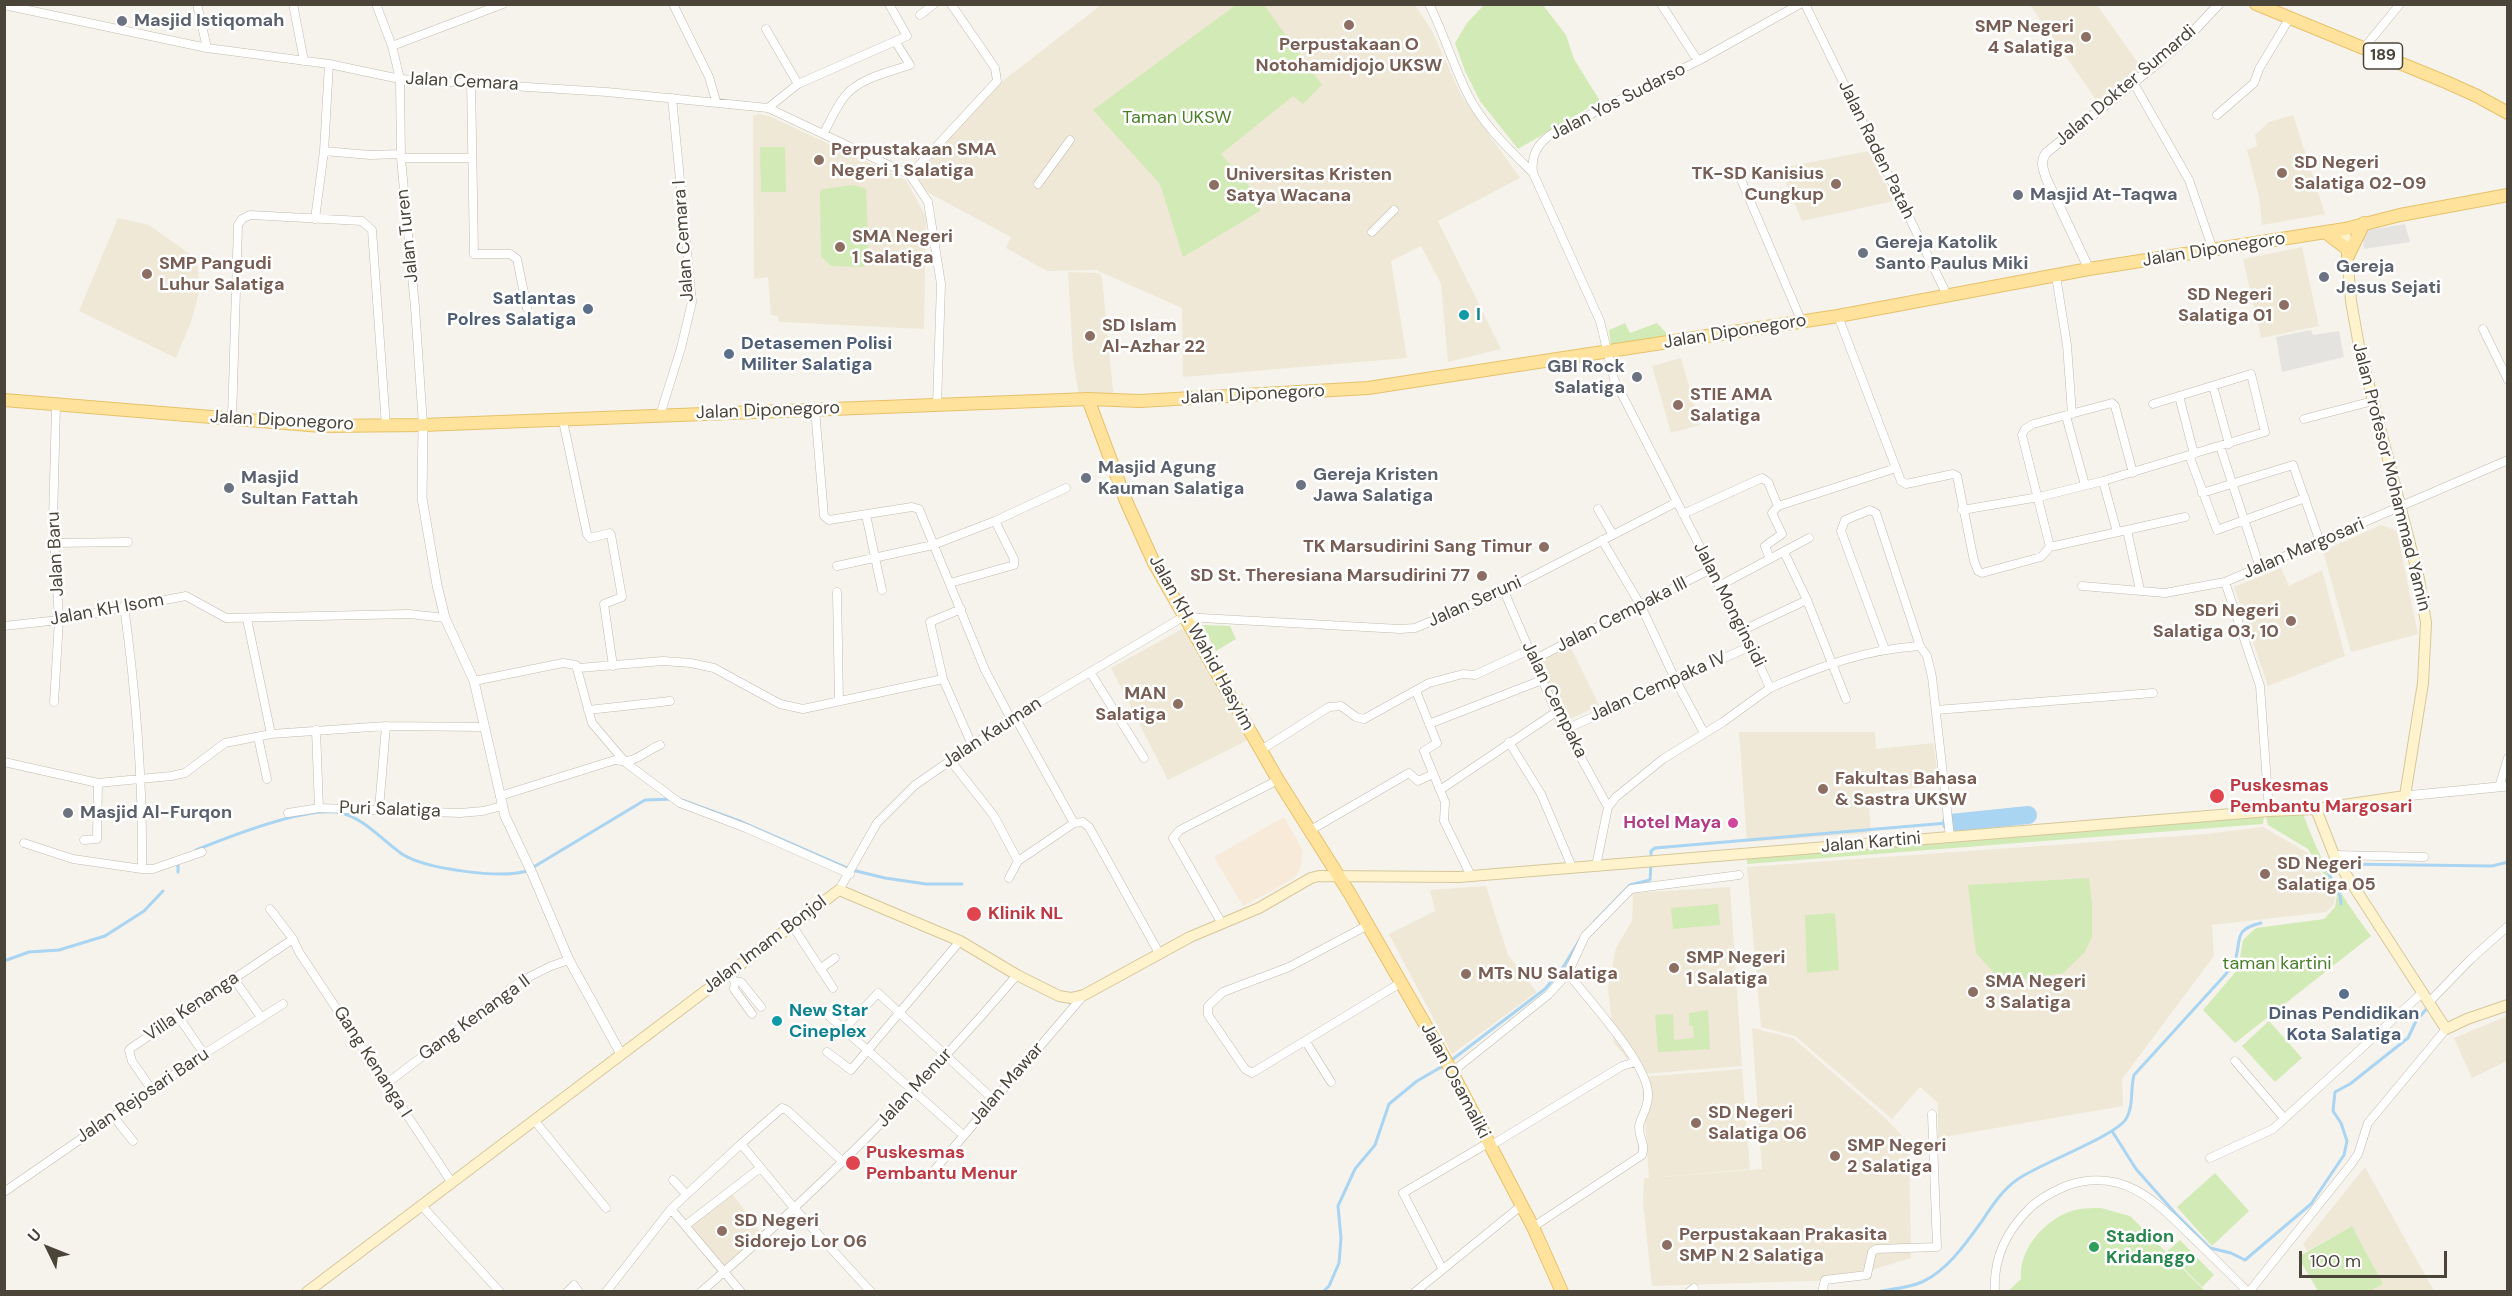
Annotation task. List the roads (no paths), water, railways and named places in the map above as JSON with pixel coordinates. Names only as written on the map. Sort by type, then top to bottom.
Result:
[{"type":"main road","name":"189","points":[[2256,4],[2476,96],[2508,113]]},
{"type":"main road","name":"Jalan Diponegoro","points":[[2487,199],[2508,186]]},
{"type":"main road","name":"Jalan Diponegoro","points":[[4,400],[321,426],[386,426],[563,421],[660,415],[1088,399],[1140,401],[1368,388],[1838,316],[2089,269],[2345,229],[2364,223],[2508,195]]},
{"type":"main road","points":[[2325,232],[2347,252],[2364,223]]},
{"type":"main road","name":"Jalan Profesor Mohammad Yamin","points":[[2345,229],[2351,301],[2359,346],[2419,579],[2426,623],[2423,683],[2404,796]]},
{"type":"main road","name":"Jalan KH. Wahid Hasyim","points":[[1088,399],[1126,501],[1154,562],[1278,780],[1337,876]]},
{"type":"main road","name":"Jalan Kartini","points":[[1337,876],[1471,876],[2316,809],[2404,796]]},
{"type":"main road","points":[[2316,809],[2335,856],[2345,873],[2446,1029],[2467,1018],[2508,1005]]},
{"type":"main road","name":"Jalan Imam Bonjol","points":[[307,1292],[621,1054],[732,977],[792,925],[839,890],[960,941],[1017,975],[1059,996],[1071,998],[1084,994],[1221,922],[1259,908],[1311,878],[1337,876]]},
{"type":"main road","name":"Jalan Osamaliki","points":[[1337,876],[1402,982],[1449,1066],[1522,1205],[1562,1292]]},
{"type":"street","points":[[197,4],[207,48]]},
{"type":"street","points":[[293,4],[304,61]]},
{"type":"street","name":"Jalan Turen","points":[[376,4],[392,46],[400,79],[401,156],[423,425]]},
{"type":"street","points":[[392,46],[488,7],[503,4]]},
{"type":"street","points":[[673,4],[709,77],[716,101]]},
{"type":"street","points":[[768,108],[798,84],[908,35],[889,4]]},
{"type":"street","points":[[920,15],[934,4]]},
{"type":"street","points":[[1429,4],[1468,96],[1480,115],[1533,173],[1600,321],[1606,353]]},
{"type":"street","points":[[1661,4],[1698,61]]},
{"type":"street","name":"Jalan Yos Sudarso","points":[[1533,173],[1534,154],[1546,138],[1698,61],[1800,4]]},
{"type":"street","name":"Jalan Raden Patah","points":[[1805,4],[1947,295]]},
{"type":"street","name":"Jalan Dokter Sumardi","points":[[2089,269],[2046,178],[2042,159],[2046,153],[2188,37],[2218,4]]},
{"type":"street","points":[[2364,48],[2400,4]]},
{"type":"street","name":"Jalan Cemara","points":[[7,5],[207,48],[329,64],[400,79],[471,81],[716,101],[768,108],[910,175]]},
{"type":"street","points":[[937,405],[941,284],[927,202],[910,175],[997,81],[995,68],[953,5]]},
{"type":"street","points":[[2217,115],[2254,83],[2259,69],[2289,19]]},
{"type":"street","points":[[766,29],[798,84]]},
{"type":"street","points":[[823,134],[844,97],[852,89],[862,82],[910,65],[895,41]]},
{"type":"street","points":[[315,219],[324,151],[329,64]]},
{"type":"street","points":[[471,81],[474,254],[510,254],[517,259],[527,308]]},
{"type":"street","points":[[2133,82],[2189,180],[2213,250]]},
{"type":"street","name":"Jalan Cemara I","points":[[660,415],[681,348],[692,302],[672,98]]},
{"type":"street","points":[[1038,184],[1070,140]]},
{"type":"street","points":[[324,151],[370,155],[471,158]]},
{"type":"street","points":[[1740,177],[1801,320]]},
{"type":"street","points":[[1372,232],[1394,210]]},
{"type":"street","points":[[232,419],[238,225],[242,219],[250,215],[362,221],[372,230],[386,426]]},
{"type":"street","points":[[2056,276],[2067,345],[2069,415],[2085,485]]},
{"type":"street","points":[[1838,316],[1901,481],[1906,484],[1956,475],[1962,510],[1978,571],[1982,573],[2041,557],[2050,547],[2185,517]]},
{"type":"street","points":[[2483,329],[2508,380]]},
{"type":"street","name":"Jalan Monginsidi","points":[[1606,353],[1614,379],[1770,688],[1663,759],[1616,797],[1608,807]]},
{"type":"street","points":[[1962,510],[2039,497],[2103,481],[2265,432],[2250,374],[2153,404]]},
{"type":"street","points":[[2213,386],[2229,444]]},
{"type":"street","points":[[2179,396],[2191,455],[2215,529],[2244,521],[2305,498]]},
{"type":"street","points":[[2304,419],[2373,400]]},
{"type":"street","points":[[2050,547],[2023,431],[2033,424],[2110,404],[2114,405],[2133,473]]},
{"type":"street","name":"Jalan Baru","points":[[54,702],[59,620],[53,520],[56,406]]},
{"type":"street","points":[[815,409],[824,516],[829,520],[916,507],[921,512],[985,670],[1074,823]]},
{"type":"street","points":[[563,421],[586,534],[590,538],[610,533],[611,535],[622,597],[604,604],[613,666]]},
{"type":"street","points":[[423,425],[422,498],[445,618],[474,681],[502,806],[569,960],[621,1054]]},
{"type":"street","points":[[2220,446],[2260,568]]},
{"type":"street","name":"Jalan Margosari","points":[[2269,811],[2260,686],[2225,582],[2508,460]]},
{"type":"street","points":[[2202,493],[2293,465],[2320,542]]},
{"type":"street","points":[[1770,559],[1765,546],[1782,534],[1772,513],[1778,506],[1896,468]]},
{"type":"street","points":[[1683,514],[1762,478],[1769,483],[1778,506]]},
{"type":"street","points":[[2103,481],[2117,531]]},
{"type":"street","points":[[837,566],[933,545],[994,521],[1066,488]]},
{"type":"street","name":"Jalan Seruni","points":[[1183,616],[1401,629],[1429,624],[1504,591],[1677,502]]},
{"type":"street","points":[[1598,509],[1613,535]]},
{"type":"street","points":[[1885,650],[1841,531],[1845,520],[1870,510],[1876,513],[1920,646],[1928,662],[1936,710],[1950,837]]},
{"type":"street","points":[[866,515],[882,590]]},
{"type":"street","points":[[950,583],[1014,565],[1014,559],[994,521]]},
{"type":"street","points":[[2127,530],[2140,590]]},
{"type":"street","points":[[1719,586],[1809,538]]},
{"type":"street","points":[[1602,540],[1641,606],[1704,733]]},
{"type":"street","points":[[54,543],[128,542]]},
{"type":"street","points":[[1784,552],[1807,600],[1846,699]]},
{"type":"street","name":"Jalan Cempaka III","points":[[1533,660],[1711,569]]},
{"type":"street","points":[[2082,586],[2165,593],[2225,582]]},
{"type":"street","name":"Jalan Cempaka","points":[[1504,591],[1556,712],[1608,807]]},
{"type":"street","points":[[837,592],[839,701]]},
{"type":"street","name":"Jalan KH Isom","points":[[4,626],[59,620],[186,596],[226,618],[409,614],[445,618]]},
{"type":"street","points":[[1741,631],[1807,600]]},
{"type":"street","points":[[124,606],[133,672],[142,866]]},
{"type":"street","points":[[961,609],[930,622],[943,679],[972,745]]},
{"type":"street","name":"Jalan Kauman","points":[[839,890],[883,815],[915,785],[1013,718],[1183,616]]},
{"type":"street","points":[[247,619],[271,734]]},
{"type":"street","name":"Jalan Cempaka IV","points":[[1566,729],[1750,646]]},
{"type":"street","points":[[1770,688],[1832,664],[1885,650],[1920,646]]},
{"type":"street","points":[[1261,750],[1329,707],[1341,706],[1356,717],[1364,719],[1444,679],[1463,674],[1475,675],[1528,650]]},
{"type":"street","points":[[474,681],[563,663],[576,665],[579,668],[663,661],[691,663],[714,668],[780,704],[802,709],[943,679]]},
{"type":"street","points":[[579,668],[592,723],[626,763],[674,799],[850,873]]},
{"type":"street","points":[[1090,672],[1144,758]]},
{"type":"street","points":[[1429,724],[1542,680]]},
{"type":"street","points":[[1416,691],[1437,743],[1424,751],[1446,802],[1444,820],[1471,876]]},
{"type":"street","points":[[1936,710],[2153,693]]},
{"type":"street","points":[[588,710],[670,701]]},
{"type":"street","points":[[1440,789],[1556,712]]},
{"type":"street","points":[[4,762],[98,783],[185,773],[225,743],[271,734],[386,726],[483,727]]},
{"type":"street","points":[[379,809],[386,726]]},
{"type":"street","name":"Puri Salatiga","points":[[316,730],[319,808],[472,812],[502,806]]},
{"type":"street","points":[[258,737],[267,779]]},
{"type":"street","points":[[1509,742],[1544,802],[1572,867]]},
{"type":"street","points":[[500,796],[615,760],[626,763],[660,745]]},
{"type":"street","points":[[2404,796],[2503,786],[2508,758]]},
{"type":"street","points":[[950,759],[994,816],[1018,861]]},
{"type":"street","points":[[1309,831],[1408,773],[1418,780],[1433,774]]},
{"type":"street","points":[[1221,922],[1173,838],[1180,830],[1278,780]]},
{"type":"street","points":[[84,840],[97,839],[98,783]]},
{"type":"street","points":[[1596,866],[1608,807]]},
{"type":"street","points":[[288,813],[319,808]]},
{"type":"street","points":[[1009,878],[1018,861],[1074,823],[1081,821],[1089,827],[1159,953]]},
{"type":"street","points":[[24,843],[73,859],[153,869],[202,852]]},
{"type":"street","points":[[2335,856],[2424,857]]},
{"type":"street","points":[[1449,1066],[1540,1002],[1568,973],[1585,936],[1631,889],[1739,875]]},
{"type":"street","points":[[270,909],[293,939]]},
{"type":"street","points":[[792,925],[833,988]]},
{"type":"street","points":[[1368,925],[1289,967],[1223,992],[1208,1006],[1208,1015],[1245,1069],[1252,1073],[1402,982]]},
{"type":"street","points":[[2210,1158],[2268,1133],[2428,1001],[2508,926]]},
{"type":"street","name":"Villa Kenanga","points":[[152,1090],[132,1061],[129,1050],[293,939]]},
{"type":"street","name":"Gang Kenanga I","points":[[293,939],[298,952],[452,1183]]},
{"type":"street","points":[[827,1052],[850,1071],[960,941]]},
{"type":"street","points":[[820,969],[835,958]]},
{"type":"street","name":"Gang Kenanga II","points":[[386,1084],[521,981],[550,966],[569,960]]},
{"type":"street","points":[[1533,1227],[1642,1155],[1644,1144],[1639,1124],[1647,1109],[1648,1096],[1644,1075],[1568,973]]},
{"type":"street","name":"Jalan Menur","points":[[701,1292],[843,1162],[914,1091],[1017,975]]},
{"type":"street","points":[[732,977],[741,982],[760,1007]]},
{"type":"street","points":[[732,977],[734,988],[752,1014]]},
{"type":"street","points":[[234,979],[261,1017]]},
{"type":"street","points":[[844,1029],[877,993],[994,1100]]},
{"type":"street","name":"Jalan Mawar","points":[[932,1174],[1084,994]]},
{"type":"street","name":"Jalan Rejosari Baru","points":[[4,1192],[204,1054],[283,1004]]},
{"type":"street","points":[[821,1009],[963,1135]]},
{"type":"street","points":[[178,1016],[204,1054]]},
{"type":"street","points":[[1995,1292],[2000,1250],[2007,1235],[2031,1206],[2055,1191],[2085,1182],[2101,1181],[2129,1186],[2158,1203],[2248,1292],[2352,1163],[2358,1154],[2368,1123],[2379,1107],[2446,1029]]},
{"type":"street","points":[[1306,1042],[1331,1082]]},
{"type":"street","points":[[2235,1061],[2284,1118]]},
{"type":"street","points":[[1442,1268],[1402,1193],[1622,1066],[1636,1062]]},
{"type":"street","points":[[606,1292],[671,1209],[782,1108],[787,1110],[843,1162]]},
{"type":"street","points":[[1822,1292],[1825,1280],[1867,1275],[1872,1252],[1876,1249],[1937,1247],[1932,1114]]},
{"type":"street","points":[[113,1116],[133,1141]]},
{"type":"street","points":[[534,1120],[606,1208]]},
{"type":"street","points":[[741,1144],[794,1208],[871,1292]]},
{"type":"street","points":[[686,1225],[760,1168]]},
{"type":"street","points":[[673,1180],[686,1194]]},
{"type":"street","points":[[1414,1292],[1522,1205]]},
{"type":"street","points":[[422,1206],[500,1292]]},
{"type":"street","points":[[671,1209],[741,1292]]},
{"type":"street","points":[[567,1292],[574,1286],[579,1292]]},
{"type":"waterway","points":[[196,850],[289,818],[327,812],[341,813],[373,830],[402,854],[427,864],[482,873],[515,873],[527,871],[645,800],[673,799]]},
{"type":"waterway","points":[[679,799],[742,822],[852,870],[926,884],[962,884]]},
{"type":"waterway","points":[[1951,823],[2028,815]]},
{"type":"waterway","points":[[1651,857],[1651,851],[1655,848],[1947,823]]},
{"type":"waterway","points":[[2342,864],[2492,866],[2508,862]]},
{"type":"waterway","points":[[178,863],[178,872]]},
{"type":"waterway","points":[[1594,922],[1630,885],[1650,880],[1651,864]]},
{"type":"waterway","points":[[2335,864],[2324,864],[2340,896],[2341,904]]},
{"type":"waterway","points":[[4,961],[29,952],[59,950],[105,936],[144,911],[163,891]]},
{"type":"waterway","points":[[1877,1292],[1911,1286],[1940,1271],[1956,1255],[1998,1198],[2013,1183],[2119,1126],[2126,1119],[2130,1109],[2134,1075],[2231,968],[2237,955],[2240,937],[2245,929],[2261,923]]},
{"type":"waterway","points":[[1449,1062],[1545,989],[1562,969],[1582,936]]},
{"type":"waterway","points":[[2112,1131],[2136,1169],[2210,1248],[2231,1253],[2245,1260],[2311,1204],[2344,1155],[2347,1141],[2341,1123],[2333,1111],[2335,1092],[2350,1084],[2408,1038],[2416,1021],[2429,1006]]},
{"type":"waterway","points":[[1323,1292],[1329,1286],[1339,1263],[1341,1238],[1338,1206],[1355,1169],[1375,1145],[1389,1104],[1417,1081],[1443,1066]]},
{"type":"place","name":"Masjid Istiqomah","points":[[122,21]]},
{"type":"place","name":"Perpustakaan O Notohamidjojo UKSW","points":[[1349,25]]},
{"type":"place","name":"SMP Negeri 4 Salatiga","points":[[2086,37]]},
{"type":"place","name":"Perpustakaan SMA Negeri 1 Salatiga","points":[[819,160]]},
{"type":"place","name":"SD Negeri Salatiga 02-09","points":[[2282,173]]},
{"type":"place","name":"TK-SD Kanisius Cungkup","points":[[1836,184]]},
{"type":"place","name":"Universitas Kristen Satya Wacana","points":[[1214,185]]},
{"type":"place","name":"Masjid At-Taqwa","points":[[2018,195]]},
{"type":"place","name":"SMA Negeri 1 Salatiga","points":[[840,247]]},
{"type":"place","name":"Gereja Katolik Santo Paulus Miki","points":[[1863,253]]},
{"type":"place","name":"SMP Pangudi Luhur Salatiga","points":[[147,274]]},
{"type":"place","name":"Gereja Jesus Sejati","points":[[2324,277]]},
{"type":"place","name":"SD Negeri Salatiga 01","points":[[2284,305]]},
{"type":"place","name":"Satlantas Polres Salatiga","points":[[588,309]]},
{"type":"place","name":"I","points":[[1464,315]]},
{"type":"place","name":"SD Islam Al-Azhar 22","points":[[1090,336]]},
{"type":"place","name":"Detasemen Polisi Militer Salatiga","points":[[729,354]]},
{"type":"place","name":"GBI Rock Salatiga","points":[[1637,377]]},
{"type":"place","name":"STIE AMA Salatiga","points":[[1678,405]]},
{"type":"place","name":"Masjid Agung Kauman Salatiga","points":[[1086,478]]},
{"type":"place","name":"Gereja Kristen Jawa Salatiga","points":[[1301,485]]},
{"type":"place","name":"Masjid Sultan Fattah","points":[[229,488]]},
{"type":"place","name":"TK Marsudirini Sang Timur","points":[[1544,547]]},
{"type":"place","name":"SD St. Theresiana Marsudirini 77","points":[[1482,576]]},
{"type":"place","name":"SD Negeri Salatiga 03, 10","points":[[2291,621]]},
{"type":"place","name":"MAN Salatiga","points":[[1178,704]]},
{"type":"place","name":"Fakultas Bahasa & Sastra UKSW","points":[[1823,789]]},
{"type":"place","name":"Puskesmas Pembantu Margosari","points":[[2217,796]]},
{"type":"place","name":"Masjid Al-Furqon","points":[[68,813]]},
{"type":"place","name":"Hotel Maya","points":[[1733,823]]},
{"type":"place","name":"SD Negeri Salatiga 05","points":[[2265,874]]},
{"type":"place","name":"Klinik NL","points":[[974,914]]},
{"type":"place","name":"SMP Negeri 1 Salatiga","points":[[1674,968]]},
{"type":"place","name":"MTs NU Salatiga","points":[[1466,974]]},
{"type":"place","name":"SMA Negeri 3 Salatiga","points":[[1973,992]]},
{"type":"place","name":"Dinas Pendidikan Kota Salatiga","points":[[2344,994]]},
{"type":"place","name":"New Star Cineplex","points":[[777,1021]]},
{"type":"place","name":"SD Negeri Salatiga 06","points":[[1696,1123]]},
{"type":"place","name":"SMP Negeri 2 Salatiga","points":[[1835,1156]]},
{"type":"place","name":"Puskesmas Pembantu Menur","points":[[853,1163]]},
{"type":"place","name":"SD Negeri Sidorejo Lor 06","points":[[722,1231]]},
{"type":"place","name":"Perpustakaan Prakasita SMP N 2 Salatiga","points":[[1667,1245]]},
{"type":"place","name":"Stadion Kridanggo","points":[[2094,1247]]},
{"type":"park label","name":"Taman UKSW","points":[[1177,118]]},
{"type":"park label","name":"taman kartini","points":[[2277,964]]}]
